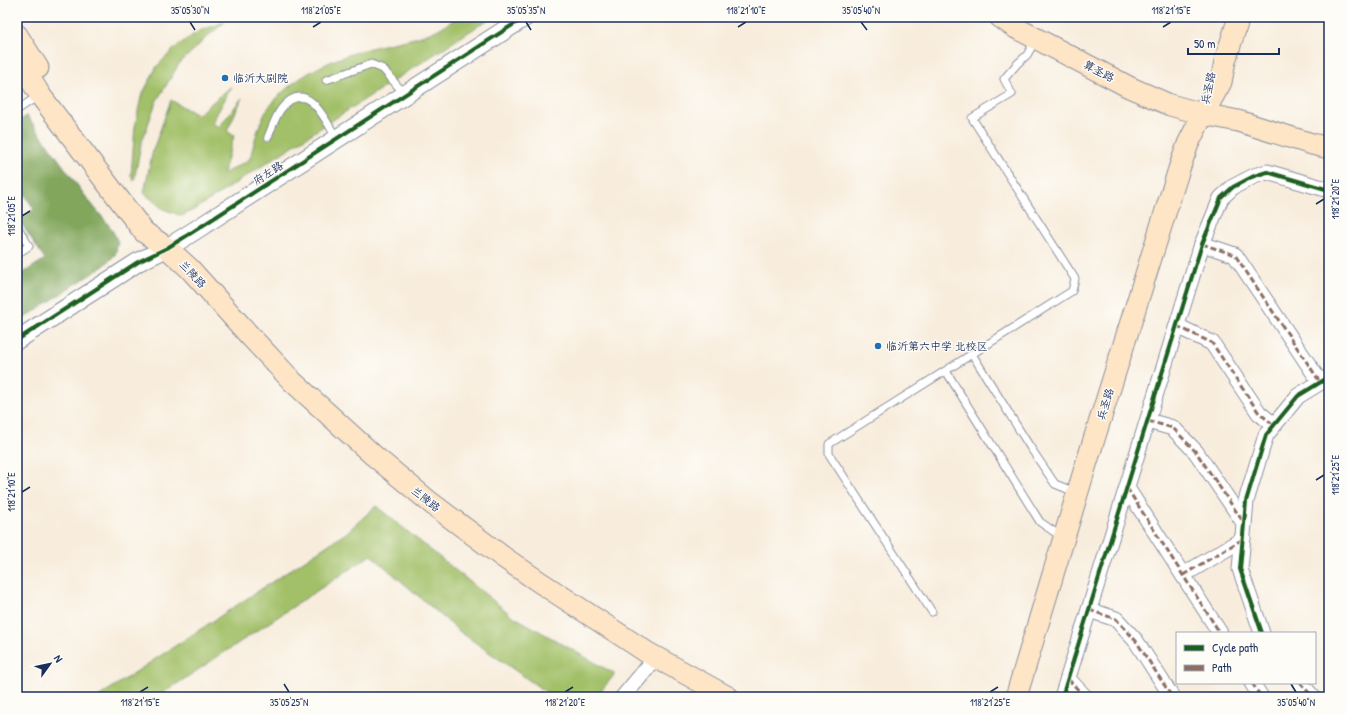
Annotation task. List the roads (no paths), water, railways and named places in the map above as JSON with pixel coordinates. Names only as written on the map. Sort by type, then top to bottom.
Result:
[{"type":"main road","name":"算圣路","points":[[1000,17],[1016,28],[1129,87],[1170,105],[1203,114],[1238,121],[1329,148]]},
{"type":"main road","name":"算圣路","points":[[1020,17],[1134,77],[1173,94],[1234,135],[1258,139],[1309,155],[1329,159]]},
{"type":"main road","name":"兵圣路","points":[[1027,697],[1097,463],[1184,186],[1198,148],[1210,76],[1228,17]]},
{"type":"main road","name":"兵圣路","points":[[1016,697],[1077,492],[1179,169],[1188,144],[1221,82],[1225,61],[1239,17]]},
{"type":"main road","name":"兰陵路","points":[[17,35],[50,88],[154,226],[167,248],[179,274],[285,391],[365,464],[424,512],[496,567],[648,667],[702,697]]},
{"type":"main road","name":"兰陵路","points":[[17,57],[40,95],[144,232],[167,248],[189,268],[250,336],[294,382],[373,455],[431,503],[503,557],[538,581],[648,653],[728,697]]},
{"type":"street","name":"府左路","points":[[17,340],[138,262],[167,248],[187,229],[514,17]]},
{"type":"street","name":"府左路","points":[[17,348],[167,248],[525,17]]},
{"type":"street","points":[[1062,697],[1202,244],[1221,198],[1233,187],[1254,176],[1267,172],[1329,190]]},
{"type":"street","points":[[1202,244],[1235,255],[1324,380],[1298,396],[1266,435],[1246,501],[1240,569],[1262,632]]},
{"type":"street","points":[[1177,326],[1212,344],[1259,413],[1274,424]]},
{"type":"street","points":[[1148,421],[1173,428],[1196,452],[1244,523]]},
{"type":"street","points":[[1127,488],[1219,632]]},
{"type":"street","points":[[1183,575],[1243,539]]},
{"type":"street","points":[[1089,610],[1116,619],[1136,641],[1172,697]]},
{"type":"street","points":[[623,697],[648,667]]},
{"type":"street","points":[[1068,679],[1085,697]]},
{"type":"street","points":[[1253,684],[1261,697]]},
{"type":"street","points":[[1301,684],[1313,697]]},
{"type":"lane","points":[[932,612],[829,454],[829,444],[1072,291],[1075,279],[972,118],[1012,94],[1004,79],[1027,55],[1036,38]]},
{"type":"lane","points":[[326,80],[371,64],[383,69],[401,90]]},
{"type":"lane","points":[[17,110],[40,95]]},
{"type":"lane","points":[[268,137],[281,110],[289,101],[300,96],[309,99],[319,110],[334,134]]},
{"type":"lane","points":[[17,226],[29,246],[17,254]]},
{"type":"lane","points":[[972,354],[1030,448],[1055,484],[1077,492]]},
{"type":"lane","points":[[946,371],[1040,522],[1056,533],[1064,536]]},
{"type":"place","name":"临沂大剧院","points":[[225,78]]},
{"type":"place","name":"临沂第六中学 北校区","points":[[878,346]]}]
